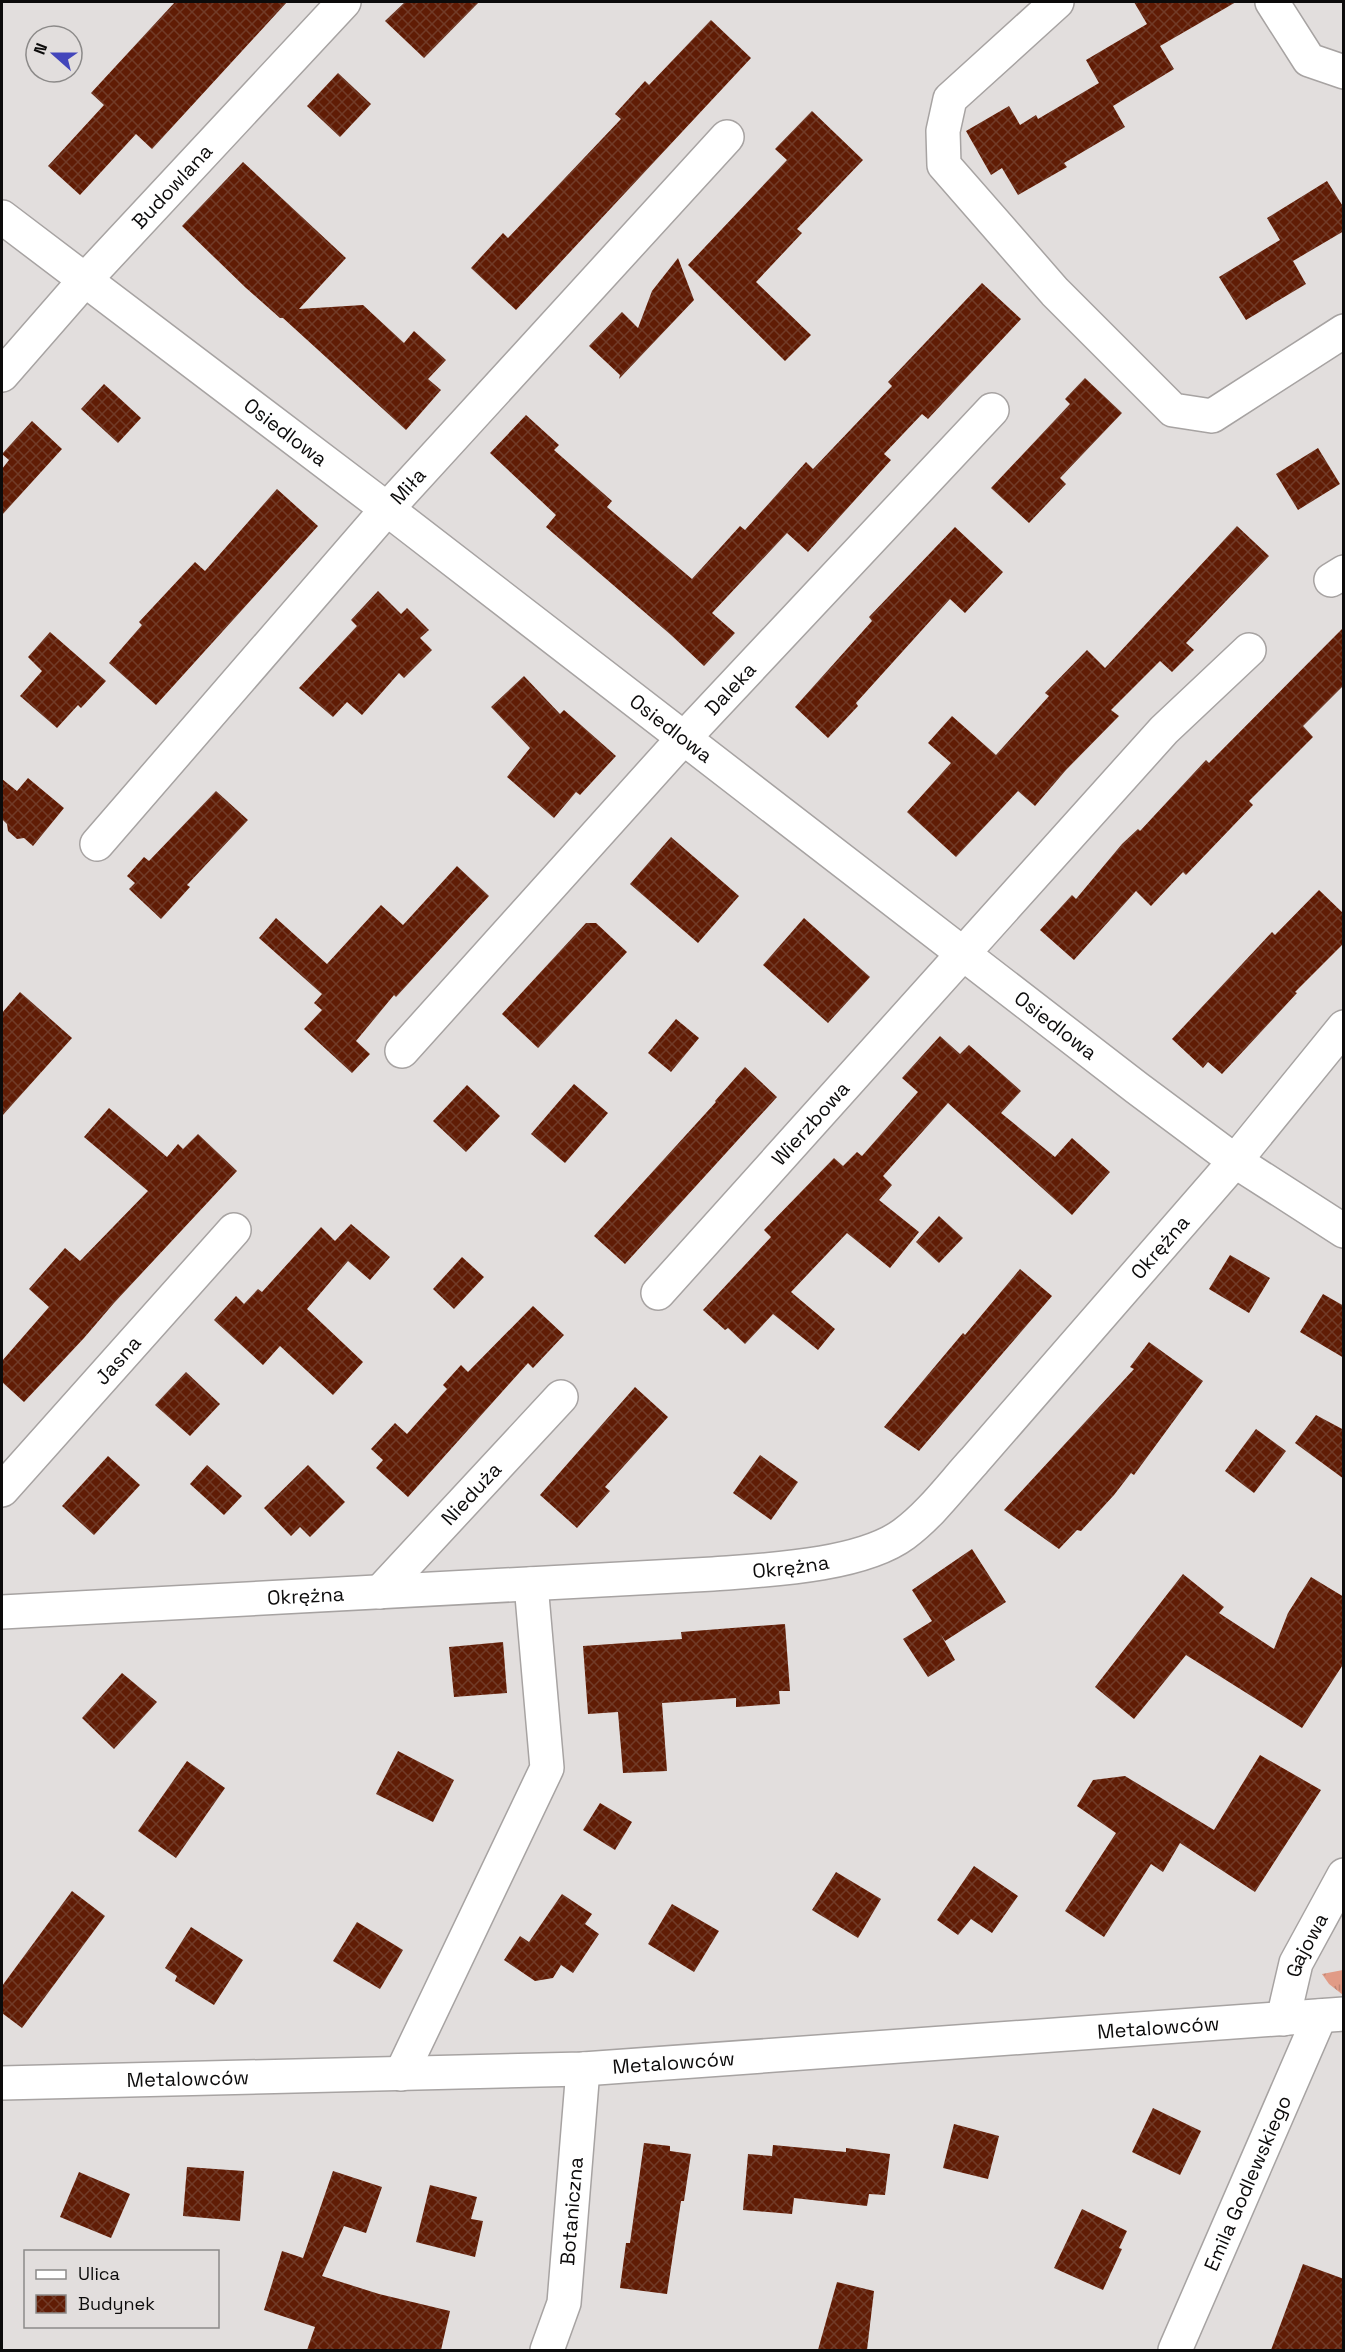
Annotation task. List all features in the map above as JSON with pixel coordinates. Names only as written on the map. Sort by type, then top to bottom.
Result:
[{"type":"street","name":"Budowlana","points":[[2,375],[84,281],[344,2]]},
{"type":"street","points":[[1057,2],[950,99],[943,131],[944,165],[1055,292],[1173,410],[1212,416],[1344,331]]},
{"type":"street","points":[[1272,2],[1309,60],[1344,72]]},
{"type":"street","name":"Miła","points":[[97,844],[387,508],[727,137]]},
{"type":"street","name":"Osiedlowa","points":[[2,217],[387,508],[1137,1088],[1235,1161],[1344,1231]]},
{"type":"street","name":"Daleka","points":[[402,1051],[685,738],[992,410]]},
{"type":"street","name":"Wierzbowa","points":[[658,1293],[1164,730],[1249,650]]},
{"type":"street","name":"Okrężna","points":[[2,1612],[713,1574],[798,1567],[861,1554],[897,1539],[945,1494],[1235,1161],[1344,1027]]},
{"type":"street","name":"Jasna","points":[[2,1490],[234,1230]]},
{"type":"street","name":"Nieduża","points":[[380,1592],[561,1397]]},
{"type":"street","points":[[401,2074],[547,1768],[531,1584]]},
{"type":"street","name":"Gajowa","points":[[1283,2019],[1296,1963],[1344,1875]]},
{"type":"street","name":"Metalowców","points":[[2,2083],[583,2068],[1332,2015]]},
{"type":"street","name":"Emila Godlewskiego","points":[[1175,2350],[1332,2015]]},
{"type":"street","name":"Botaniczna","points":[[547,2350],[564,2303],[583,2068]]},
{"type":"green space","points":[[1344,1970],[1343,1995],[1329,1984],[1322,1974]]},
{"type":"building","points":[[175,2],[287,2],[152,149],[136,134],[80,195],[48,166],[104,105],[91,93]]},
{"type":"building","points":[[405,2],[479,2],[424,58],[385,21]]},
{"type":"building","points":[[1134,2],[1236,2],[1160,46],[1174,69],[1113,106],[1125,127],[1064,163],[1067,167],[1018,195],[1002,168],[991,175],[966,131],[1009,106],[1020,125],[1036,115],[1038,119],[1099,83],[1086,60],[1147,24]]},
{"type":"building","points":[[711,20],[751,58],[516,310],[471,268],[503,233],[508,238],[621,119],[615,114],[645,81],[649,85]]},
{"type":"building","points":[[338,73],[371,104],[340,137],[307,106]]},
{"type":"building","points":[[812,111],[863,160],[797,229],[802,233],[756,282],[811,335],[785,361],[688,265],[787,160],[775,149]]},
{"type":"building","points":[[243,162],[346,258],[299,309],[363,305],[404,343],[414,331],[446,360],[428,379],[441,390],[406,430],[283,318],[280,318],[246,288],[182,226]]},
{"type":"building","points":[[1327,181],[1344,208],[1344,231],[1293,261],[1306,284],[1246,320],[1219,277],[1280,240],[1267,218]]},
{"type":"building","points":[[678,258],[694,300],[619,379],[620,375],[589,346],[622,312],[638,328],[652,291]]},
{"type":"building","points":[[982,283],[1021,319],[928,419],[922,414],[884,454],[891,460],[808,552],[787,533],[712,613],[735,633],[704,666],[546,527],[556,515],[490,453],[526,415],[559,445],[554,450],[612,501],[607,507],[692,579],[740,526],[745,530],[806,462],[813,469],[892,386],[888,382]]},
{"type":"building","points":[[1085,378],[1122,413],[1060,478],[1066,484],[1029,523],[991,488],[1070,404],[1065,399]]},
{"type":"building","points":[[104,384],[141,418],[118,443],[81,409]]},
{"type":"building","points":[[32,421],[62,449],[2,515],[2,469],[9,460],[2,454]]},
{"type":"building","points":[[1318,448],[1340,484],[1298,510],[1276,474]]},
{"type":"building","points":[[277,489],[318,526],[156,705],[109,663],[142,625],[139,622],[195,562],[205,571]]},
{"type":"building","points":[[1237,526],[1269,556],[1186,643],[1194,650],[1172,672],[1160,661],[1111,710],[1119,716],[1066,770],[1035,806],[1018,791],[956,857],[907,812],[951,763],[928,743],[952,716],[996,755],[1049,696],[1045,693],[1087,650],[1105,668]]},
{"type":"building","points":[[955,527],[1003,572],[965,613],[950,599],[856,703],[858,706],[828,738],[795,707],[872,621],[869,617]]},
{"type":"building","points":[[378,591],[401,614],[407,608],[429,630],[420,638],[432,650],[404,678],[399,673],[362,715],[347,702],[333,717],[299,688],[357,626],[351,620]]},
{"type":"building","points":[[1344,627],[1344,685],[1303,726],[1313,737],[1249,801],[1253,805],[1186,875],[1183,872],[1151,906],[1136,891],[1074,960],[1040,930],[1072,895],[1076,899],[1122,844],[1138,829],[1140,831],[1206,760],[1209,763]]},
{"type":"building","points":[[50,632],[106,681],[81,708],[78,705],[57,728],[20,696],[42,671],[28,657]]},
{"type":"building","points":[[524,676],[560,714],[564,710],[616,756],[580,795],[576,792],[554,818],[507,777],[530,748],[491,707]]},
{"type":"building","points":[[28,778],[64,808],[33,846],[24,838],[17,839],[8,831],[7,824],[2,819],[2,779],[17,791]]},
{"type":"building","points":[[216,791],[248,820],[187,885],[190,887],[161,919],[129,889],[135,883],[127,876],[144,857],[149,861]]},
{"type":"building","points":[[671,837],[739,896],[698,943],[630,884]]},
{"type":"building","points":[[457,866],[489,896],[396,997],[394,995],[356,1041],[370,1054],[352,1073],[304,1029],[322,1010],[314,1003],[322,994],[259,938],[276,918],[327,964],[381,905],[403,925]]},
{"type":"building","points":[[1319,890],[1344,914],[1344,943],[1295,992],[1297,993],[1222,1074],[1208,1062],[1203,1068],[1172,1039],[1272,932],[1275,935]]},
{"type":"building","points":[[804,918],[870,977],[828,1023],[763,965]]},
{"type":"building","points":[[586,923],[596,923],[627,952],[538,1048],[502,1014]]},
{"type":"building","points":[[20,992],[72,1038],[2,1116],[2,1013]]},
{"type":"building","points":[[676,1019],[699,1038],[671,1072],[648,1053]]},
{"type":"building","points":[[940,1036],[960,1054],[969,1045],[1021,1091],[1001,1113],[1055,1157],[1072,1138],[1110,1172],[1072,1215],[948,1103],[883,1176],[892,1185],[879,1200],[919,1232],[890,1268],[847,1233],[791,1292],[835,1329],[818,1350],[773,1314],[745,1344],[703,1310],[771,1237],[764,1230],[834,1158],[843,1166],[857,1152],[862,1156],[918,1092],[902,1078]]},
{"type":"building","points":[[745,1067],[777,1097],[625,1264],[594,1236]]},
{"type":"building","points":[[574,1084],[608,1113],[565,1163],[531,1134]]},
{"type":"building","points":[[467,1085],[500,1116],[466,1152],[433,1121]]},
{"type":"building","points":[[109,1108],[167,1157],[178,1144],[183,1149],[198,1134],[237,1171],[24,1402],[2,1382],[2,1361],[49,1307],[29,1289],[65,1248],[80,1261],[148,1191],[84,1137]]},
{"type":"building","points":[[939,1216],[963,1238],[939,1263],[916,1242]]},
{"type":"building","points":[[351,1224],[390,1257],[370,1280],[348,1261],[307,1309],[363,1362],[333,1395],[280,1346],[263,1365],[214,1320],[236,1296],[244,1304],[258,1289],[262,1292],[321,1227],[335,1241]]},
{"type":"building","points":[[1230,1255],[1270,1278],[1249,1313],[1209,1289]]},
{"type":"building","points":[[462,1257],[484,1277],[454,1309],[433,1289]]},
{"type":"building","points":[[1020,1269],[1052,1296],[919,1451],[884,1427],[963,1333],[965,1335]]},
{"type":"building","points":[[1323,1294],[1344,1306],[1344,1358],[1300,1332]]},
{"type":"building","points":[[533,1306],[564,1335],[533,1368],[528,1363],[408,1497],[376,1468],[383,1460],[371,1449],[395,1423],[407,1434],[447,1389],[443,1385],[461,1365],[468,1372]]},
{"type":"building","points":[[1149,1342],[1203,1381],[1134,1475],[1131,1473],[1081,1531],[1077,1530],[1059,1549],[1004,1510],[1134,1369],[1130,1367]]},
{"type":"building","points":[[186,1372],[220,1404],[190,1436],[155,1405]]},
{"type":"building","points":[[635,1387],[668,1417],[605,1487],[610,1491],[577,1528],[540,1495]]},
{"type":"building","points":[[1316,1415],[1344,1430],[1344,1479],[1295,1443]]},
{"type":"building","points":[[1256,1429],[1286,1451],[1254,1493],[1225,1471]]},
{"type":"building","points":[[760,1455],[798,1482],[771,1520],[733,1493]]},
{"type":"building","points":[[108,1456],[140,1485],[94,1535],[62,1506]]},
{"type":"building","points":[[207,1465],[242,1496],[224,1515],[190,1484]]},
{"type":"building","points":[[308,1465],[345,1502],[310,1537],[300,1527],[291,1536],[264,1508]]},
{"type":"building","points":[[972,1549],[1006,1602],[945,1641],[940,1633],[955,1660],[928,1677],[903,1639],[932,1621],[912,1590]]},
{"type":"building","points":[[1183,1574],[1224,1607],[1219,1613],[1274,1649],[1288,1613],[1311,1577],[1344,1597],[1344,1663],[1302,1728],[1186,1655],[1134,1719],[1095,1687]]},
{"type":"building","points":[[785,1624],[790,1691],[779,1691],[780,1704],[736,1707],[736,1698],[662,1703],[667,1771],[623,1773],[618,1712],[588,1714],[583,1646],[682,1639],[681,1632]]},
{"type":"building","points":[[503,1642],[507,1693],[454,1697],[449,1647]]},
{"type":"building","points":[[122,1673],[157,1702],[114,1749],[82,1718]]},
{"type":"building","points":[[398,1751],[454,1780],[433,1822],[376,1794]]},
{"type":"building","points":[[1260,1755],[1321,1790],[1255,1892],[1180,1843],[1163,1872],[1151,1864],[1104,1937],[1065,1911],[1116,1833],[1077,1806],[1093,1780],[1125,1776],[1214,1830]]},
{"type":"building","points":[[187,1761],[225,1788],[176,1858],[138,1831]]},
{"type":"building","points":[[600,1803],[632,1822],[615,1850],[583,1830]]},
{"type":"building","points":[[974,1866],[1018,1896],[992,1933],[971,1919],[958,1935],[937,1920]]},
{"type":"building","points":[[836,1872],[881,1899],[858,1938],[812,1910]]},
{"type":"building","points":[[72,1891],[105,1916],[22,2028],[2,2013],[2,1986]]},
{"type":"building","points":[[562,1894],[592,1914],[585,1924],[599,1934],[573,1973],[561,1965],[553,1978],[535,1981],[504,1960],[520,1936],[529,1942]]},
{"type":"building","points":[[672,1904],[719,1931],[694,1972],[648,1944]]},
{"type":"building","points":[[357,1922],[403,1950],[380,1989],[333,1961]]},
{"type":"building","points":[[191,1927],[243,1960],[214,2005],[175,1981],[177,1976],[165,1968]]},
{"type":"building","points":[[1153,2108],[1201,2131],[1180,2175],[1132,2152]]},
{"type":"building","points":[[954,2124],[999,2136],[988,2179],[943,2168]]},
{"type":"building","points":[[644,2143],[670,2146],[670,2151],[691,2154],[684,2201],[681,2201],[667,2294],[620,2288],[626,2243],[630,2243]]},
{"type":"building","points":[[773,2145],[846,2152],[846,2148],[890,2154],[885,2195],[869,2194],[867,2206],[794,2198],[792,2214],[743,2210],[748,2154],[772,2156]]},
{"type":"building","points":[[187,2167],[244,2171],[240,2221],[183,2216]]},
{"type":"building","points":[[333,2171],[382,2187],[366,2233],[344,2226],[322,2276],[379,2294],[450,2311],[441,2350],[307,2350],[315,2327],[264,2310],[282,2251],[303,2258]]},
{"type":"building","points":[[79,2172],[130,2194],[111,2238],[60,2217]]},
{"type":"building","points":[[430,2185],[477,2197],[471,2219],[483,2221],[475,2257],[416,2242]]},
{"type":"building","points":[[1082,2209],[1127,2231],[1119,2248],[1122,2249],[1103,2290],[1054,2268]]},
{"type":"building","points":[[1303,2264],[1344,2279],[1344,2350],[1271,2350]]},
{"type":"building","points":[[837,2282],[874,2291],[867,2350],[818,2350]]}]
